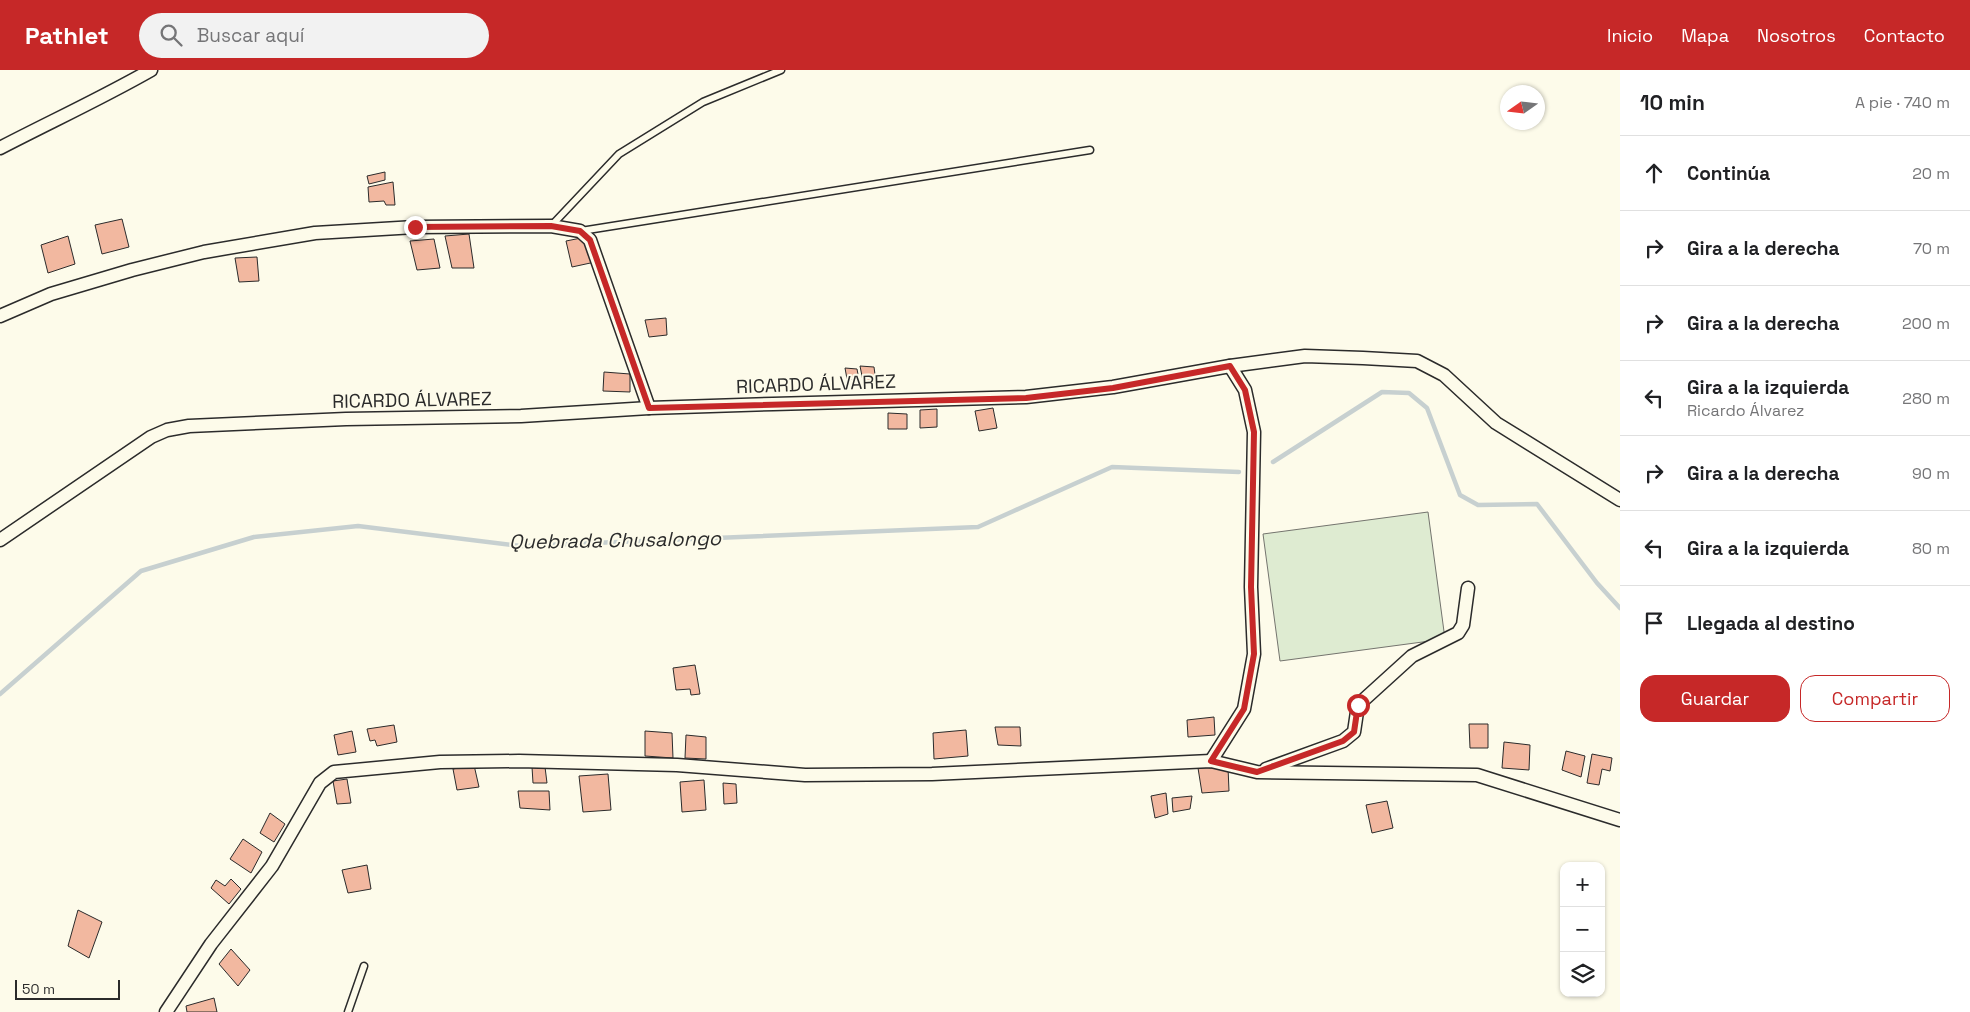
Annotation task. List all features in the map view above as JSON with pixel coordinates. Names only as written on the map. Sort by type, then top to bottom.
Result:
[{"type":"street","points":[[0,148],[151,70]]},
{"type":"street","points":[[0,316],[51,294],[132,270],[204,252],[315,233],[415,227],[551,226],[580,231],[590,240],[649,408]]},
{"type":"street","name":"RICARDO ÁLVAREZ","points":[[0,540],[151,437],[167,430],[189,426],[521,416],[649,408],[1026,398],[1113,388],[1230,366],[1305,356],[1417,361],[1444,375],[1496,423],[1620,500]]},
{"type":"street","points":[[1211,761],[1244,709],[1254,654],[1251,587],[1254,432],[1245,390],[1230,366]]},
{"type":"street","points":[[1257,772],[1343,741],[1354,732],[1358,705],[1412,656],[1458,633],[1463,625],[1468,588]]},
{"type":"street","points":[[166,1012],[211,944],[272,866],[320,783],[334,772],[440,762],[519,761],[678,765],[805,775],[922,774],[1211,761],[1257,772],[1477,775],[1620,820]]},
{"type":"lane","points":[[551,226],[619,154],[703,102],[781,70]]},
{"type":"lane","points":[[580,231],[1090,150]]},
{"type":"lane","points":[[348,1012],[364,966]]},
{"type":"green space","points":[[1428,512],[1445,639],[1280,661],[1263,534]]},
{"type":"building","points":[[385,172],[385,180],[369,184],[367,176]]},
{"type":"building","points":[[393,182],[395,205],[386,205],[384,201],[369,202],[368,187]]},
{"type":"building","points":[[122,219],[129,247],[102,254],[95,225]]},
{"type":"building","points":[[469,234],[474,268],[452,268],[445,236]]},
{"type":"building","points":[[68,236],[75,264],[48,273],[41,245]]},
{"type":"building","points":[[586,237],[595,262],[572,267],[566,241]]},
{"type":"building","points":[[434,239],[440,268],[417,270],[410,241]]},
{"type":"building","points":[[257,257],[259,281],[239,282],[235,258]]},
{"type":"building","points":[[666,318],[667,335],[649,337],[645,320]]},
{"type":"building","points":[[860,366],[874,367],[876,382],[863,381]]},
{"type":"building","points":[[845,368],[857,369],[859,380],[847,379]]},
{"type":"building","points":[[604,372],[630,374],[630,392],[603,391]]},
{"type":"building","points":[[993,408],[997,428],[979,431],[975,411]]},
{"type":"building","points":[[937,409],[937,427],[920,428],[920,410]]},
{"type":"building","points":[[888,413],[907,414],[907,429],[888,429]]},
{"type":"building","points":[[695,665],[700,694],[691,695],[690,689],[676,690],[673,668]]},
{"type":"building","points":[[1214,717],[1215,735],[1188,737],[1187,720]]},
{"type":"building","points":[[1469,724],[1488,724],[1488,748],[1470,748]]},
{"type":"building","points":[[394,725],[397,742],[377,746],[375,740],[370,741],[367,729]]},
{"type":"building","points":[[995,727],[1020,727],[1021,746],[998,745]]},
{"type":"building","points":[[966,730],[968,756],[934,759],[933,733]]},
{"type":"building","points":[[352,731],[356,752],[338,755],[334,735]]},
{"type":"building","points":[[645,731],[672,733],[673,758],[645,756]]},
{"type":"building","points":[[686,735],[706,737],[706,759],[685,758]]},
{"type":"building","points":[[1504,742],[1530,745],[1529,770],[1502,768]]},
{"type":"building","points":[[1566,751],[1585,756],[1581,777],[1562,770]]},
{"type":"building","points":[[1592,754],[1612,758],[1610,771],[1602,769],[1599,785],[1587,783]]},
{"type":"building","points":[[474,765],[479,787],[457,790],[453,769]]},
{"type":"building","points":[[532,767],[545,767],[547,783],[533,783]]},
{"type":"building","points":[[1228,767],[1229,791],[1202,793],[1198,768]]},
{"type":"building","points":[[608,774],[611,810],[583,812],[579,776]]},
{"type":"building","points":[[347,779],[351,803],[337,804],[333,781]]},
{"type":"building","points":[[704,780],[706,810],[682,812],[680,782]]},
{"type":"building","points":[[723,783],[736,784],[737,803],[724,804]]},
{"type":"building","points":[[518,791],[549,791],[550,810],[520,808]]},
{"type":"building","points":[[1166,793],[1168,814],[1155,818],[1151,796]]},
{"type":"building","points":[[1192,796],[1190,809],[1173,812],[1172,798]]},
{"type":"building","points":[[1387,801],[1393,828],[1372,833],[1366,805]]},
{"type":"building","points":[[270,813],[285,824],[274,842],[260,833]]},
{"type":"building","points":[[243,839],[262,852],[251,873],[230,859]]},
{"type":"building","points":[[367,865],[371,889],[348,893],[342,870]]},
{"type":"building","points":[[231,879],[241,889],[229,904],[211,888],[216,880],[225,886]]},
{"type":"building","points":[[78,910],[102,922],[89,958],[68,946]]},
{"type":"building","points":[[231,949],[250,970],[238,986],[219,964]]},
{"type":"building","points":[[214,998],[217,1012],[187,1012],[186,1006]]},
{"type":"waterway","name":"Quebrada Chusalongo","points":[[1273,462],[1382,392],[1409,393],[1427,408],[1460,495],[1478,505],[1537,504],[1597,583],[1620,608]]},
{"type":"waterway","name":"Quebrada Chusalongo","points":[[0,694],[141,571],[254,537],[358,526],[521,546],[978,527],[1112,467],[1239,472]]},
{"type":"route","points":[[415,227],[551,226],[580,231],[590,240],[649,408],[1026,398],[1113,388],[1230,366],[1245,390],[1254,432],[1251,587],[1254,654],[1244,709],[1211,761],[1257,772],[1343,741],[1354,732],[1358,705]]}]
